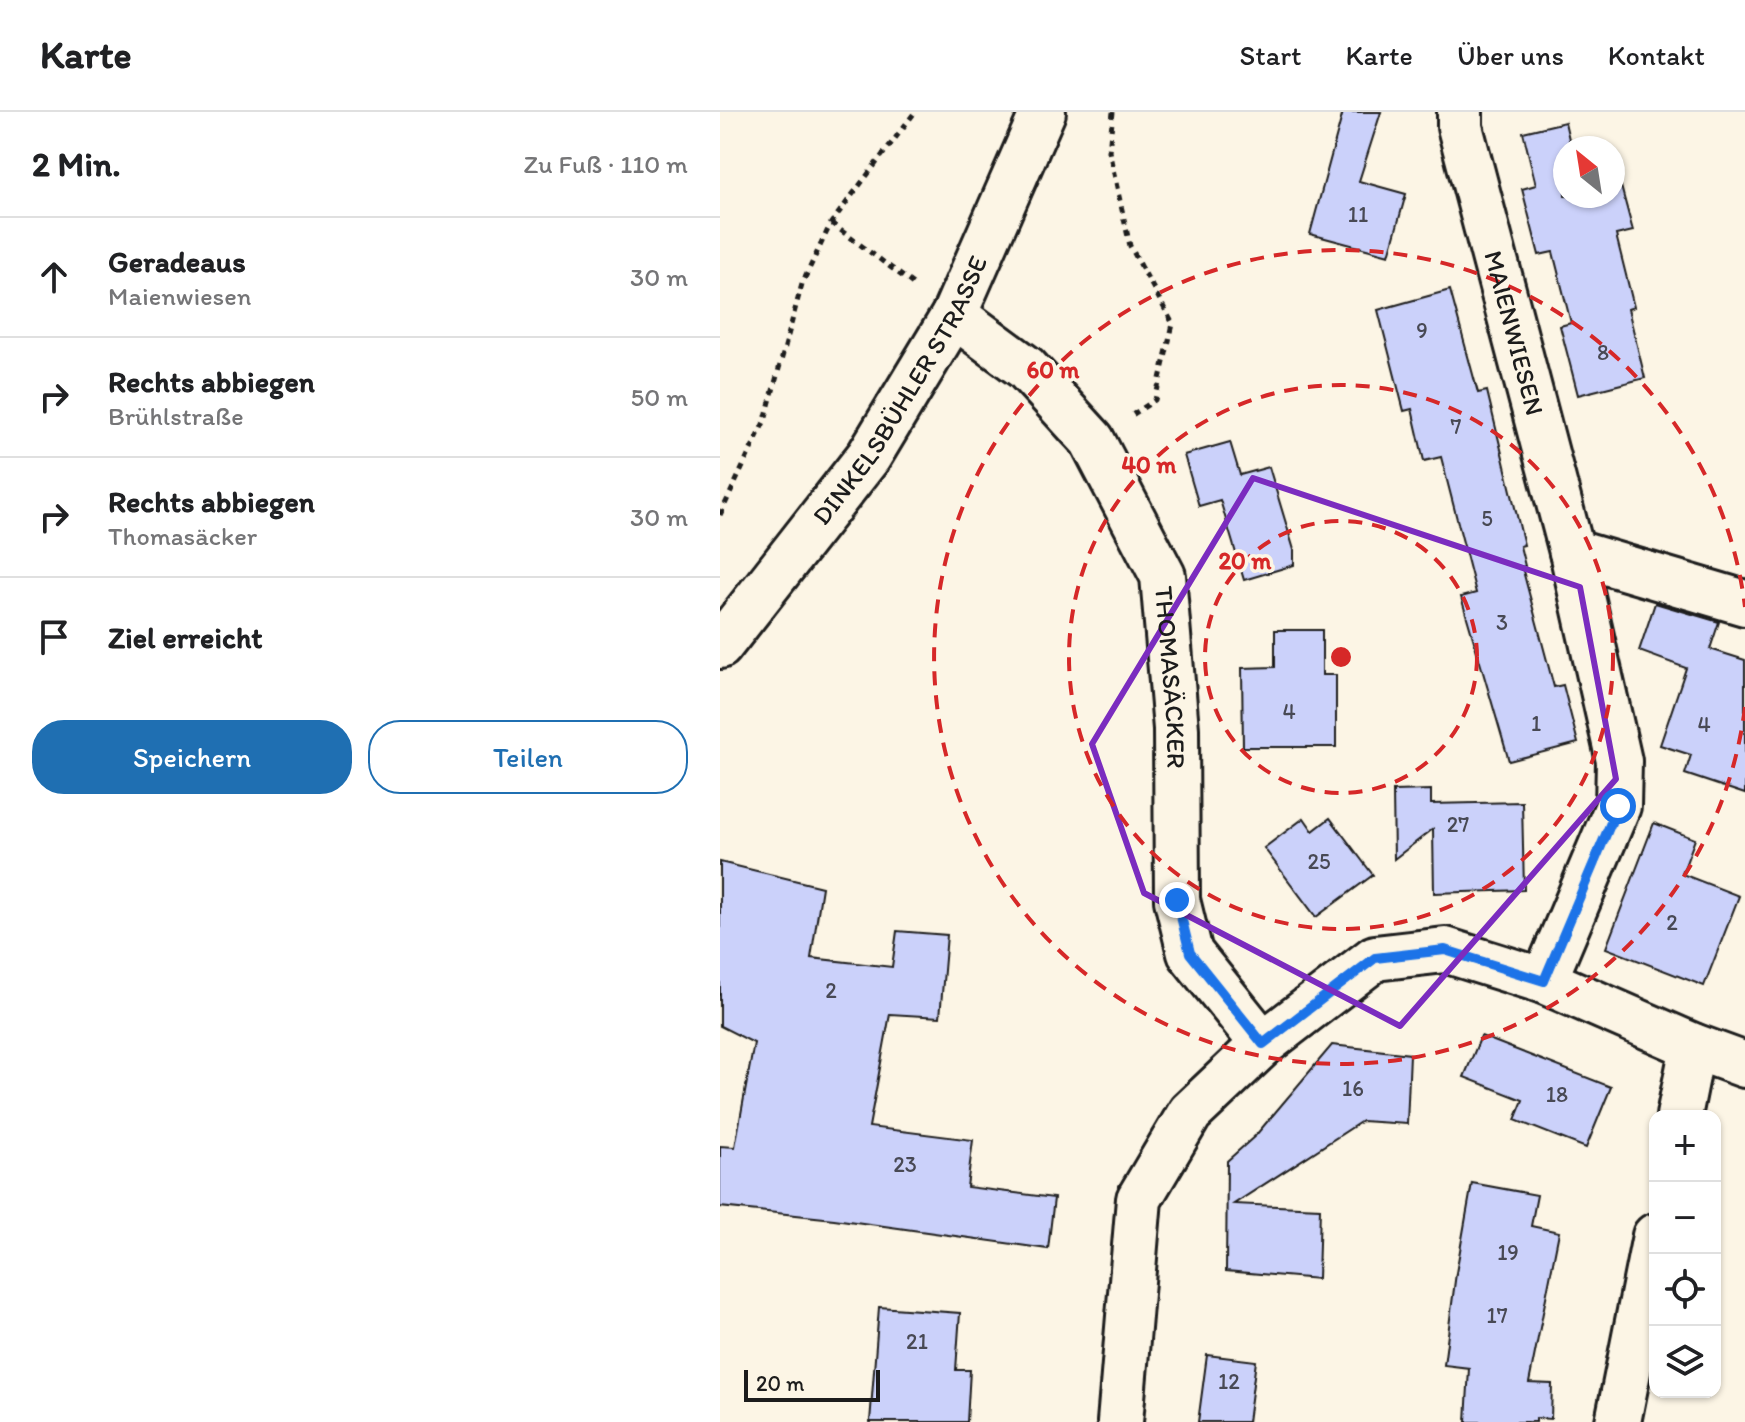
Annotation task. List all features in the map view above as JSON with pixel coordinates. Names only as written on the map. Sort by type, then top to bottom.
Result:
[{"type":"street","name":"DINKELSBÜHLER STRASSE","points":[[720,646],[869,456],[954,315],[1043,112]]},
{"type":"street","name":"MAIENWIESEN","points":[[1460,112],[1460,127],[1572,552],[1619,761],[1618,806],[1544,981]]},
{"type":"street","name":"THOMASÄCKER","points":[[954,315],[1026,368],[1092,440],[1163,576],[1176,729],[1177,900],[1190,953],[1263,1044]]},
{"type":"street","points":[[1572,552],[1745,603]]},
{"type":"street","points":[[1120,1422],[1139,1199],[1190,1113],[1263,1044],[1375,958],[1445,950],[1544,981],[1693,1046],[1745,1065]]},
{"type":"street","points":[[1680,1110],[1693,1046]]},
{"type":"street","points":[[1618,1422],[1651,1254]]},
{"type":"path","points":[[720,515],[765,420],[802,284],[831,223],[915,112]]},
{"type":"path","points":[[1092,440],[1155,400],[1173,324],[1130,246],[1109,151],[1113,112]]},
{"type":"path","points":[[831,223],[954,315]]},
{"type":"highlighted area","points":[[1253,478],[1580,587],[1616,779],[1400,1026],[1144,893],[1092,744]]},
{"type":"building","points":[[1343,112],[1381,112],[1359,181],[1406,194],[1389,255],[1310,234]]},
{"type":"building","points":[[1565,122],[1568,136],[1553,136],[1553,208],[1625,208],[1625,201],[1633,231],[1616,235],[1634,307],[1628,309],[1645,378],[1578,395],[1560,326],[1571,323],[1553,252],[1539,255],[1522,189],[1536,185],[1523,132]]},
{"type":"building","points":[[1450,290],[1478,393],[1487,391],[1524,545],[1520,546],[1525,566],[1522,567],[1554,687],[1563,685],[1578,743],[1509,761],[1461,597],[1476,593],[1441,457],[1424,461],[1412,409],[1404,411],[1378,310]]},
{"type":"building","points":[[1230,442],[1240,475],[1269,467],[1294,550],[1294,565],[1244,580],[1220,500],[1199,506],[1184,455]]},
{"type":"building","points":[[1655,603],[1719,622],[1710,649],[1745,660],[1745,794],[1685,774],[1691,755],[1660,745],[1686,668],[1639,651]]},
{"type":"building","points":[[1275,630],[1322,630],[1322,675],[1336,675],[1336,747],[1243,747],[1242,668],[1275,667]]},
{"type":"building","points":[[1431,790],[1431,804],[1522,802],[1524,890],[1434,893],[1433,829],[1394,859],[1393,791]]},
{"type":"building","points":[[1304,818],[1313,831],[1330,818],[1373,875],[1316,917],[1264,848]]},
{"type":"building","points":[[1654,823],[1695,839],[1682,874],[1739,896],[1704,986],[1606,948]]},
{"type":"building","points":[[720,862],[822,887],[811,958],[892,967],[897,931],[947,935],[940,1017],[890,1014],[869,1127],[973,1140],[967,1187],[1054,1198],[1048,1249],[834,1219],[720,1207],[720,1146],[735,1147],[754,1043],[720,1026]]},
{"type":"building","points":[[1481,1036],[1611,1087],[1586,1148],[1515,1120],[1523,1100],[1464,1077]]},
{"type":"building","points":[[1332,1045],[1410,1054],[1407,1124],[1362,1121],[1234,1204],[1320,1208],[1318,1279],[1226,1271],[1227,1161],[1256,1135]]},
{"type":"building","points":[[1472,1183],[1537,1195],[1531,1226],[1559,1232],[1529,1383],[1552,1384],[1551,1419],[1536,1418],[1536,1422],[1466,1422],[1469,1368],[1444,1365]]},
{"type":"building","points":[[879,1307],[960,1313],[956,1370],[970,1370],[967,1422],[870,1422]]},
{"type":"building","points":[[1207,1355],[1256,1361],[1248,1422],[1198,1422]]},
{"type":"route","points":[[1177,900],[1190,953],[1263,1044],[1375,958],[1445,950],[1544,981],[1618,806]]}]
